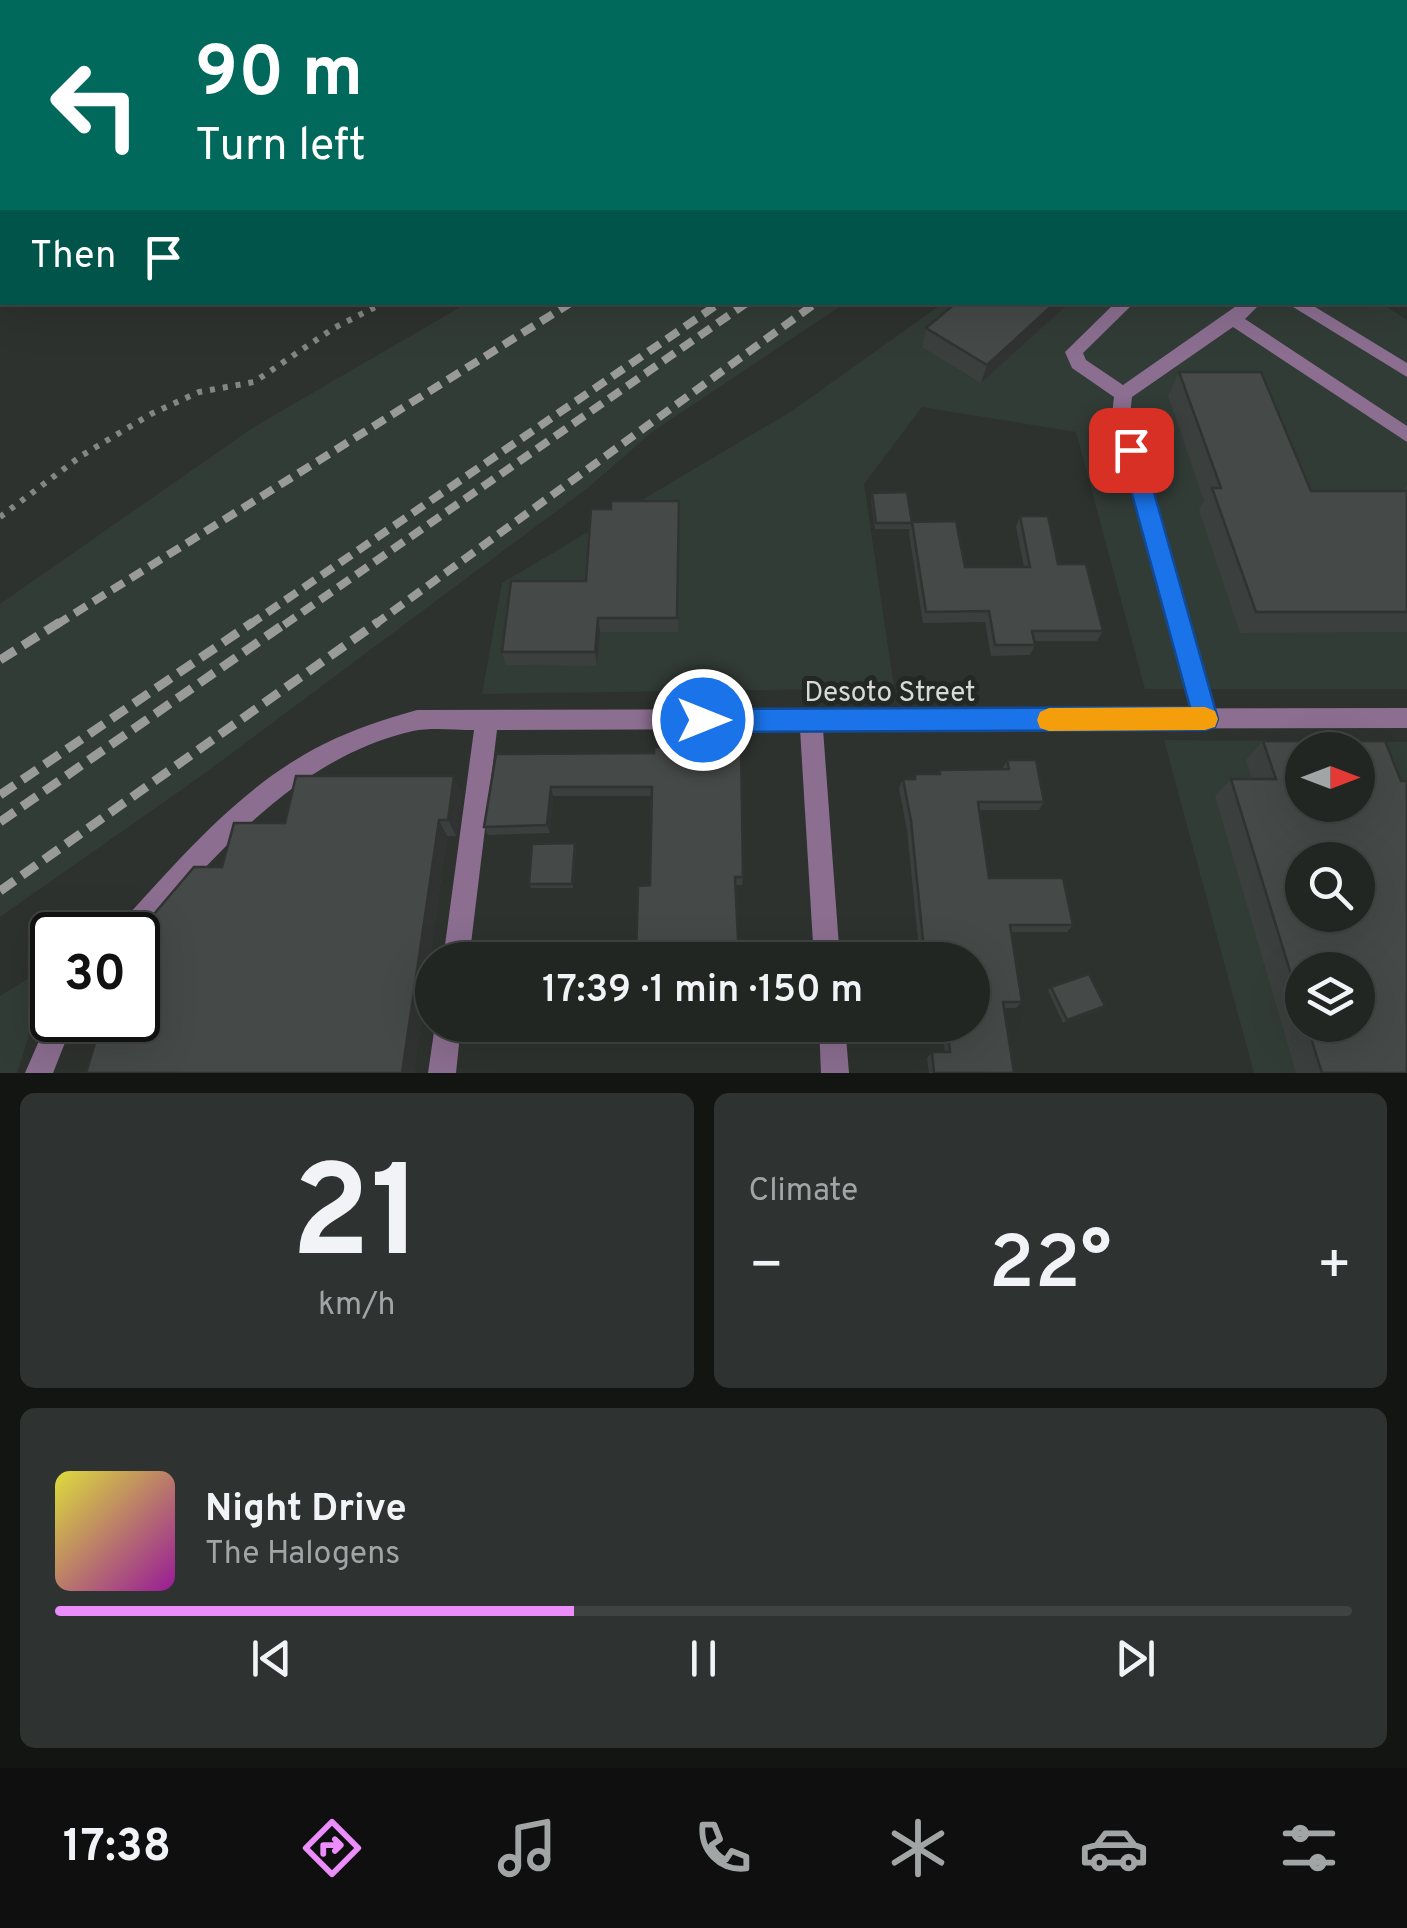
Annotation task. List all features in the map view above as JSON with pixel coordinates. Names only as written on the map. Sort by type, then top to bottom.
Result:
[{"type":"street","points":[[1124,305],[1074,352],[1078,364],[1124,394]]},
{"type":"street","points":[[1206,719],[1121,415],[1124,394],[1250,305]]},
{"type":"street","points":[[1298,305],[1407,371]]},
{"type":"street","points":[[1233,318],[1407,435]]},
{"type":"street","name":"Desoto Street","points":[[148,912],[224,829],[270,789],[374,730],[417,720],[1407,718]]},
{"type":"street","points":[[458,942],[487,719]]},
{"type":"street","points":[[811,721],[826,942]]},
{"type":"street","points":[[39,1073],[52,1042]]},
{"type":"street","points":[[442,1073],[446,1042]]},
{"type":"street","points":[[833,1042],[835,1073]]},
{"type":"path","points":[[0,516],[82,456],[151,414],[199,392],[254,382],[334,328],[379,305]]},
{"type":"shaded area","points":[[464,305],[842,305],[652,432],[589,487],[201,776],[0,917],[0,604],[254,427]]},
{"type":"shaded area","points":[[940,305],[1384,305],[1407,320],[1407,689],[1145,689],[1076,432],[922,407],[864,484],[894,688],[482,694],[502,583],[792,411]]},
{"type":"shaded area","points":[[1164,740],[1285,741],[1285,822],[1375,822],[1375,742],[1407,742],[1407,1073],[1254,1073]]},
{"type":"shaded area","points":[[30,978],[30,1033],[17,1073],[0,1073],[0,996]]},
{"type":"building","points":[[953,305],[1053,305],[987,365],[926,328]]},
{"type":"building","points":[[1179,372],[1261,372],[1311,491],[1407,491],[1407,612],[1256,612],[1212,488],[1221,488]]},
{"type":"building","points":[[907,492],[912,523],[876,523],[872,493]]},
{"type":"building","points":[[611,501],[679,501],[677,618],[598,618],[595,652],[502,652],[511,581],[586,581],[591,509],[611,509]]},
{"type":"building","points":[[1020,516],[1048,516],[1058,564],[1086,564],[1103,631],[1032,631],[1035,645],[995,645],[989,611],[926,612],[912,522],[956,521],[965,567],[1030,567]]},
{"type":"building","points":[[1263,741],[1285,741],[1285,822],[1375,822],[1375,741],[1385,741],[1401,781],[1407,781],[1407,1073],[1322,1073],[1312,1042],[1375,1042],[1375,952],[1285,955],[1231,779],[1276,779]]},
{"type":"building","points":[[741,746],[743,877],[735,877],[738,942],[636,942],[638,886],[650,885],[652,787],[551,787],[547,825],[484,827],[496,754],[654,753],[654,747]]},
{"type":"building","points":[[1007,760],[1036,760],[1044,802],[978,802],[989,878],[1063,878],[1073,925],[1010,925],[1022,1002],[1003,1002],[1014,1073],[934,1073],[932,1052],[950,1052],[949,1042],[990,1042],[990,942],[923,942],[903,779],[915,779],[915,774],[940,774],[939,770],[1009,769]]},
{"type":"building","points":[[296,776],[454,776],[448,820],[439,820],[421,942],[415,942],[415,984],[402,1073],[86,1073],[95,1042],[160,1042],[160,912],[156,912],[194,867],[222,867],[234,823],[285,823]]},
{"type":"building","points":[[575,843],[572,884],[529,884],[532,844]]},
{"type":"building","points":[[1089,974],[1105,1006],[1067,1020],[1051,987]]},
{"type":"railway","points":[[56,625],[567,305]]},
{"type":"railway","points":[[249,625],[717,305]]},
{"type":"railway","points":[[284,625],[744,305]]},
{"type":"railway","points":[[374,625],[813,305]]},
{"type":"railway","points":[[0,660],[60,622]]},
{"type":"railway","points":[[0,795],[253,622]]},
{"type":"railway","points":[[0,822],[287,622]]},
{"type":"railway","points":[[0,891],[378,622]]},
{"type":"slow traffic","points":[[1049,720],[1205,719]]},
{"type":"route","points":[[703,720],[1206,719],[1131,450]]}]
